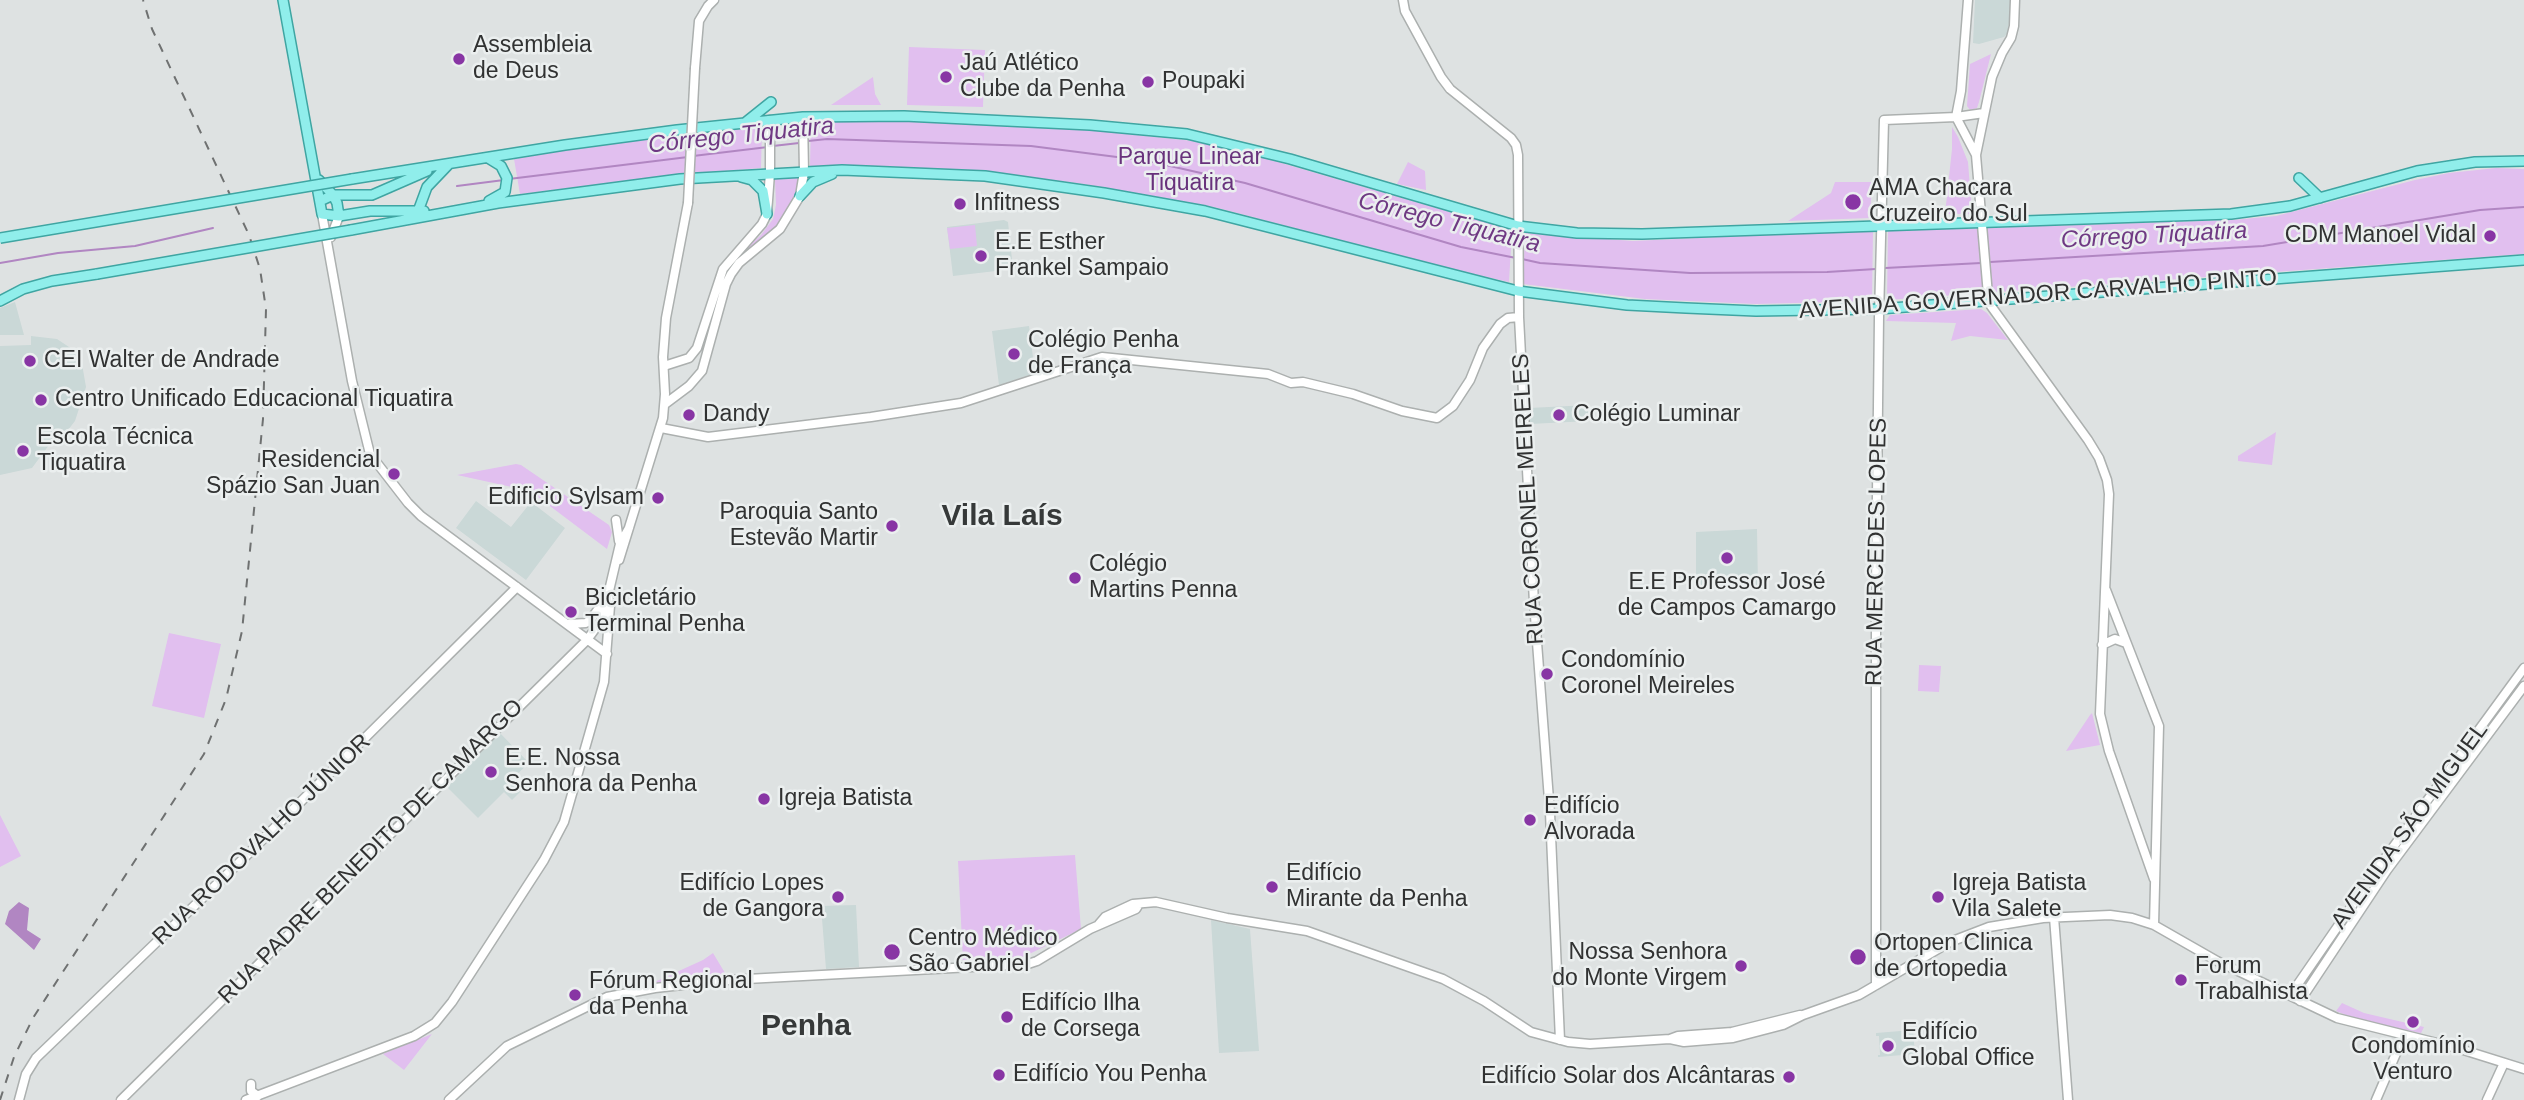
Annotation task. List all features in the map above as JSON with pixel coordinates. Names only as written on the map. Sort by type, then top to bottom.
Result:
[{"type":"main road","points":[[283,0],[352,381],[367,447],[385,475],[421,516],[607,654]]},
{"type":"main road","points":[[615,564],[624,550],[661,428],[665,404],[666,318],[688,203],[699,22],[714,0]]},
{"type":"main road","name":"RUA CORONEL MEIRELES","points":[[1403,0],[1411,22],[1450,89],[1511,138],[1516,145],[1518,317],[1534,603],[1550,813],[1560,1040]]},
{"type":"main road","points":[[1968,0],[1961,90],[1956,117],[1976,155]]},
{"type":"main road","points":[[2015,0],[2011,38],[1996,65],[1976,155],[1989,301],[2088,440],[2104,468],[2109,494],[2099,695],[2102,727],[2154,879]]},
{"type":"main road","points":[[746,122],[771,102]]},
{"type":"main road","points":[[1956,117],[1984,113]]},
{"type":"main road","points":[[0,239],[620,136],[770,120],[904,116],[1090,125],[1187,134],[1290,159],[1518,226],[1577,233],[1642,234],[2231,214],[2274,209],[2417,171],[2475,162],[2524,161]]},
{"type":"main road","name":"RUA MERCEDES LOPES","points":[[1876,985],[1875,636],[1884,120],[1956,117]]},
{"type":"main road","points":[[664,366],[689,358],[700,342],[723,269],[762,224],[766,214],[770,169],[770,120]]},
{"type":"main road","points":[[800,196],[804,170],[803,121]]},
{"type":"main road","points":[[482,206],[507,188],[504,169],[488,158]]},
{"type":"main road","points":[[320,201],[333,195],[372,195],[443,166]]},
{"type":"main road","points":[[322,214],[339,216],[370,211],[416,214],[427,187],[443,166]]},
{"type":"main road","name":"AVENIDA GOVERNADOR CARVALHO PINTO","points":[[0,301],[23,289],[52,281],[351,230],[416,214],[443,213],[666,180],[736,175],[770,169],[985,176],[1104,193],[1259,224],[1518,291],[1627,305],[1756,311],[1879,309],[2524,260]]},
{"type":"main road","points":[[665,404],[689,386],[702,371],[726,284],[739,263],[780,229],[800,196],[817,179],[842,170]]},
{"type":"main road","points":[[736,175],[752,180],[758,186],[765,199],[766,214]]},
{"type":"main road","points":[[315,176],[337,203],[339,216],[329,243]]},
{"type":"main road","points":[[2299,178],[2320,198]]},
{"type":"main road","points":[[661,428],[708,437],[881,415],[961,402],[1102,358],[1247,371],[1353,394],[1419,416],[1437,418],[1453,406],[1470,380],[1478,358],[1494,332],[1508,318],[1518,317]]},
{"type":"main road","points":[[689,358],[702,371]]},
{"type":"main road","points":[[616,520],[620,544]]},
{"type":"main road","points":[[246,1100],[422,1032],[435,1023],[452,1002],[557,840],[572,800],[604,682],[610,607],[608,596],[620,544],[629,528]]},
{"type":"main road","name":"RUA RODOVALHO JÚNIOR","points":[[19,1100],[26,1074],[36,1058],[244,858],[517,587]]},
{"type":"main road","points":[[2105,587],[2159,726],[2154,925]]},
{"type":"main road","points":[[565,623],[586,623],[608,596]]},
{"type":"main road","name":"RUA PADRE BENEDITO DE CAMARGO","points":[[121,1100],[587,639],[600,622],[608,596]]},
{"type":"main road","points":[[2102,645],[2115,639],[2126,643]]},
{"type":"main road","name":"AVENIDA SÃO MIGUEL","points":[[2294,998],[2298,984],[2372,875],[2524,669]]},
{"type":"main road","name":"AVENIDA SÃO MIGUEL","points":[[2294,998],[2524,686]]},
{"type":"main road","points":[[449,1100],[507,1046],[607,997],[655,988],[736,979],[1028,964],[1099,924],[1136,909],[1139,904],[1165,903],[1227,918],[1323,935],[1456,985],[1531,1032],[1590,1044],[1733,1038],[1783,1024],[1859,995],[1950,942],[2008,922],[2054,917],[2120,916],[2154,925],[2217,961],[2354,1024],[2404,1035],[2524,1069]]},
{"type":"main road","points":[[2054,917],[2068,1100]]},
{"type":"main road","points":[[2376,1100],[2404,1035]]},
{"type":"main road","points":[[2487,1100],[2504,1063]]},
{"type":"main road","points":[[251,1084],[250,1091],[258,1096]]},
{"type":"shaded area","points":[[1975,0],[2011,0],[2008,33],[2004,37],[1979,44],[1973,43]]},
{"type":"shaded area","name":"E.E Esther Frankel Sampaio","points":[[1004,220],[1008,222],[1013,269],[953,276],[947,227]]},
{"type":"shaded area","points":[[15,302],[24,335],[0,335],[0,308]]},
{"type":"shaded area","name":"Colégio Penha de França","points":[[1029,326],[1035,373],[999,385],[992,331]]},
{"type":"shaded area","name":"Centro Unificado Educacional Tiquatira","points":[[31,336],[57,339],[72,349],[82,364],[86,387],[75,421],[64,435],[52,441],[32,468],[0,475],[0,346],[31,345]]},
{"type":"shaded area","name":"Colégio Luminar","points":[[1589,405],[1589,421],[1530,424],[1529,408]]},
{"type":"shaded area","points":[[476,501],[511,527],[531,502],[565,528],[526,580],[456,528]]},
{"type":"shaded area","name":"E.E Professor José de Campos Camargo","points":[[1757,529],[1758,586],[1696,588],[1696,532]]},
{"type":"shaded area","name":"E.E. Nossa Senhora da Penha","points":[[500,733],[529,763],[511,780],[521,791],[512,800],[504,792],[478,818],[447,787]]},
{"type":"shaded area","points":[[19,902],[29,908],[27,930],[41,939],[34,950],[5,924],[9,911]]},
{"type":"shaded area","points":[[856,905],[859,967],[826,969],[821,906]]},
{"type":"shaded area","points":[[1211,920],[1250,929],[1259,1051],[1219,1053]]},
{"type":"shaded area","points":[[1913,1030],[1915,1054],[1878,1057],[1879,1036],[1876,1036],[1876,1033]]},
{"type":"green space","name":"Jaú Atlético Clube da Penha","points":[[909,47],[985,50],[983,107],[907,105]]},
{"type":"green space","points":[[1991,54],[1977,108],[1970,110],[1967,106],[1970,64]]},
{"type":"green space","points":[[873,77],[875,94],[881,105],[831,105]]},
{"type":"green space","name":"Parque Linear Tiquatira","points":[[869,120],[1088,130],[1193,141],[1254,155],[1512,230],[1509,282],[1218,208],[1084,184],[990,172],[810,166],[811,121]]},
{"type":"green space","points":[[762,127],[761,168],[664,176],[520,194],[514,159],[605,144]]},
{"type":"green space","points":[[1952,127],[1968,162],[1970,214],[1945,214]]},
{"type":"green space","points":[[1408,162],[1425,171],[1426,190],[1397,184]]},
{"type":"green space","points":[[2496,168],[2524,169],[2524,254],[1887,300],[1888,231],[2233,220],[2276,216],[2415,180]]},
{"type":"green space","points":[[801,177],[797,194],[778,226],[741,258],[741,254],[773,219],[776,205],[775,179]]},
{"type":"green space","points":[[1835,182],[1872,182],[1870,218],[1788,221],[1831,193]]},
{"type":"green space","points":[[975,225],[977,246],[950,249],[947,228]]},
{"type":"green space","points":[[1873,230],[1872,301],[1756,304],[1645,299],[1523,284],[1525,233],[1633,241]]},
{"type":"green space","points":[[1981,309],[2008,340],[1970,336],[1951,341],[1956,323],[1886,321],[1890,315]]},
{"type":"green space","points":[[2276,432],[2272,465],[2238,461],[2238,456]]},
{"type":"green space","points":[[516,464],[609,525],[612,532],[607,549],[530,491],[457,475]]},
{"type":"green space","points":[[169,633],[221,644],[204,718],[152,706]]},
{"type":"green space","points":[[1919,665],[1941,666],[1939,692],[1918,691]]},
{"type":"green space","points":[[2092,713],[2100,745],[2066,751],[2090,715]]},
{"type":"green space","points":[[0,815],[21,856],[0,867]]},
{"type":"green space","points":[[1075,855],[1081,929],[1023,957],[963,961],[958,861]]},
{"type":"green space","points":[[713,953],[725,973],[723,976],[648,985],[703,960]]},
{"type":"green space","points":[[2342,1003],[2364,1013],[2424,1027],[2421,1033],[2361,1021],[2336,1011]]},
{"type":"green space","points":[[432,1034],[404,1070],[383,1054]]},
{"type":"waterway","name":"Córrego Tiquatira","points":[[808,141],[827,139],[1031,146],[1148,161],[1245,183],[1461,247],[1516,258]]},
{"type":"waterway","name":"Córrego Tiquatira","points":[[773,146],[799,143]]},
{"type":"waterway","name":"Córrego Tiquatira","points":[[693,156],[768,147]]},
{"type":"waterway","name":"Córrego Tiquatira","points":[[509,179],[688,157]]},
{"type":"waterway","name":"Córrego Tiquatira","points":[[457,186],[504,180]]},
{"type":"waterway","name":"Córrego Tiquatira","points":[[1990,262],[2263,246],[2480,210],[2524,207]]},
{"type":"waterway","name":"Córrego Tiquatira","points":[[0,263],[58,253],[135,246],[213,228]]},
{"type":"waterway","name":"Córrego Tiquatira","points":[[1522,259],[1540,263],[1690,273],[1876,269]]},
{"type":"waterway","name":"Córrego Tiquatira","points":[[1885,268],[1981,263]]},
{"type":"railway","points":[[0,1100],[14,1057],[33,1018],[204,754],[226,699],[242,631],[263,419],[266,309],[260,269],[249,235],[152,29],[143,0]]},
{"type":"place","name":"Assembleia de Deus","points":[[459,59]]},
{"type":"place","name":"Jaú Atlético Clube da Penha","points":[[946,77]]},
{"type":"place","name":"Poupaki","points":[[1148,82]]},
{"type":"place","name":"AMA Chacara Cruzeiro do Sul","points":[[1853,202]]},
{"type":"place","name":"Infitness","points":[[960,204]]},
{"type":"place","name":"CDM Manoel Vidal","points":[[2490,236]]},
{"type":"place","name":"E.E Esther Frankel Sampaio","points":[[981,256]]},
{"type":"place","name":"Colégio Penha de França","points":[[1014,354]]},
{"type":"place","name":"CEI Walter de Andrade","points":[[30,361]]},
{"type":"place","name":"Centro Unificado Educacional Tiquatira","points":[[41,400]]},
{"type":"place","name":"Dandy","points":[[689,415]]},
{"type":"place","name":"Colégio Luminar","points":[[1559,415]]},
{"type":"place","name":"Escola Técnica Tiquatira","points":[[23,451]]},
{"type":"place","name":"Residencial Spázio San Juan","points":[[394,474]]},
{"type":"place","name":"Edificio Sylsam","points":[[658,498]]},
{"type":"place","name":"Paroquia Santo Estevão Martir","points":[[892,526]]},
{"type":"place","name":"E.E Professor José de Campos Camargo","points":[[1727,558]]},
{"type":"place","name":"Colégio Martins Penna","points":[[1075,578]]},
{"type":"place","name":"Bicicletário Terminal Penha","points":[[571,612]]},
{"type":"place","name":"Condomínio Coronel Meireles","points":[[1547,674]]},
{"type":"place","name":"E.E. Nossa Senhora da Penha","points":[[491,772]]},
{"type":"place","name":"Igreja Batista","points":[[764,799]]},
{"type":"place","name":"Edifício Alvorada","points":[[1530,820]]},
{"type":"place","name":"Edifício Mirante da Penha","points":[[1272,887]]},
{"type":"place","name":"Edifício Lopes de Gangora","points":[[838,897]]},
{"type":"place","name":"Igreja Batista Vila Salete","points":[[1938,897]]},
{"type":"place","name":"Centro Médico São Gabriel","points":[[892,952]]},
{"type":"place","name":"Ortopen Clinica de Ortopedia","points":[[1858,957]]},
{"type":"place","name":"Nossa Senhora do Monte Virgem","points":[[1741,966]]},
{"type":"place","name":"Forum Trabalhista","points":[[2181,980]]},
{"type":"place","name":"Fórum Regional da Penha","points":[[575,995]]},
{"type":"place","name":"Edifício Ilha de Corsega","points":[[1007,1017]]},
{"type":"place","name":"Condomínio Venturo","points":[[2413,1022]]},
{"type":"place","name":"Edifício Global Office","points":[[1888,1046]]},
{"type":"place","name":"Edifício You Penha","points":[[999,1075]]},
{"type":"place","name":"Edifício Solar dos Alcântaras","points":[[1789,1077]]},
{"type":"district","name":"Vila Laís","points":[[1002,517]]},
{"type":"district","name":"Penha","points":[[806,1027]]}]
